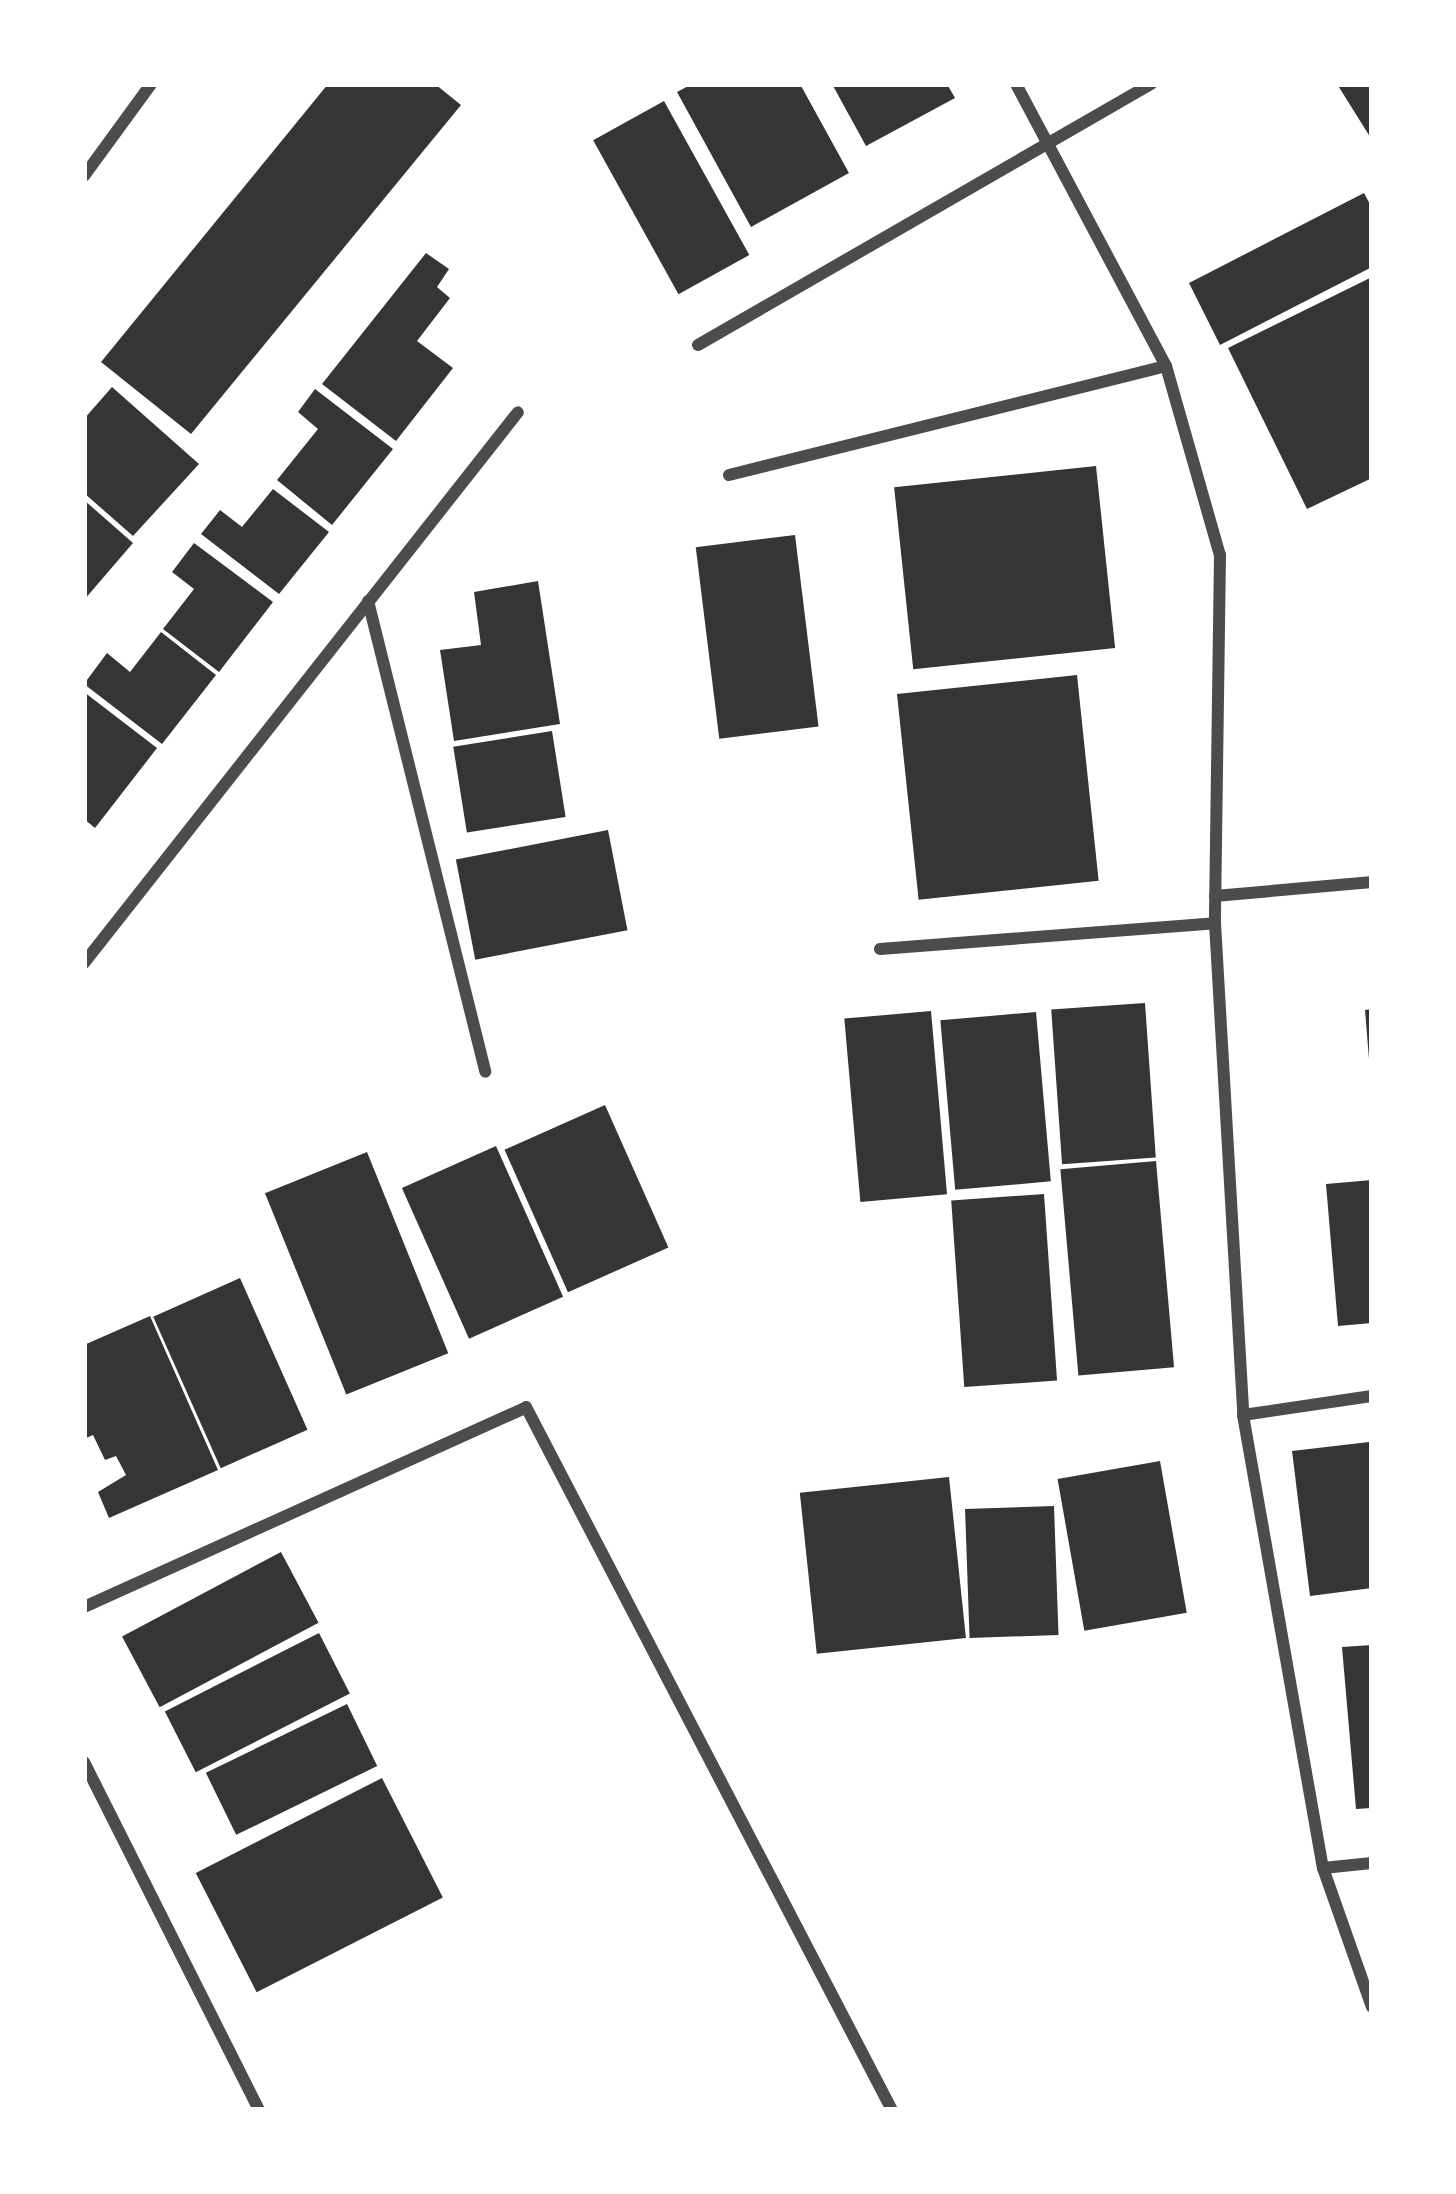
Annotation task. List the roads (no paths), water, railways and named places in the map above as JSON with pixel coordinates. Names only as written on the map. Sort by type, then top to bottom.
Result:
[{"type":"street","points":[[84,176],[151,84]]},
{"type":"street","points":[[1016,84],[1052,144],[1166,367],[1220,555],[1215,923],[1244,1414],[1323,1868],[1372,2007]]},
{"type":"street","points":[[698,345],[1151,84]]},
{"type":"street","points":[[729,475],[1166,367]]},
{"type":"street","points":[[84,963],[518,412]]},
{"type":"street","points":[[368,601],[485,1072]]},
{"type":"street","points":[[1216,896],[1372,882]]},
{"type":"street","points":[[880,949],[1215,923]]},
{"type":"street","points":[[1244,1414],[1372,1396]]},
{"type":"street","points":[[84,1607],[526,1407],[892,2110]]},
{"type":"street","points":[[84,1762],[259,2110]]},
{"type":"street","points":[[1323,1868],[1372,1863]]}]
